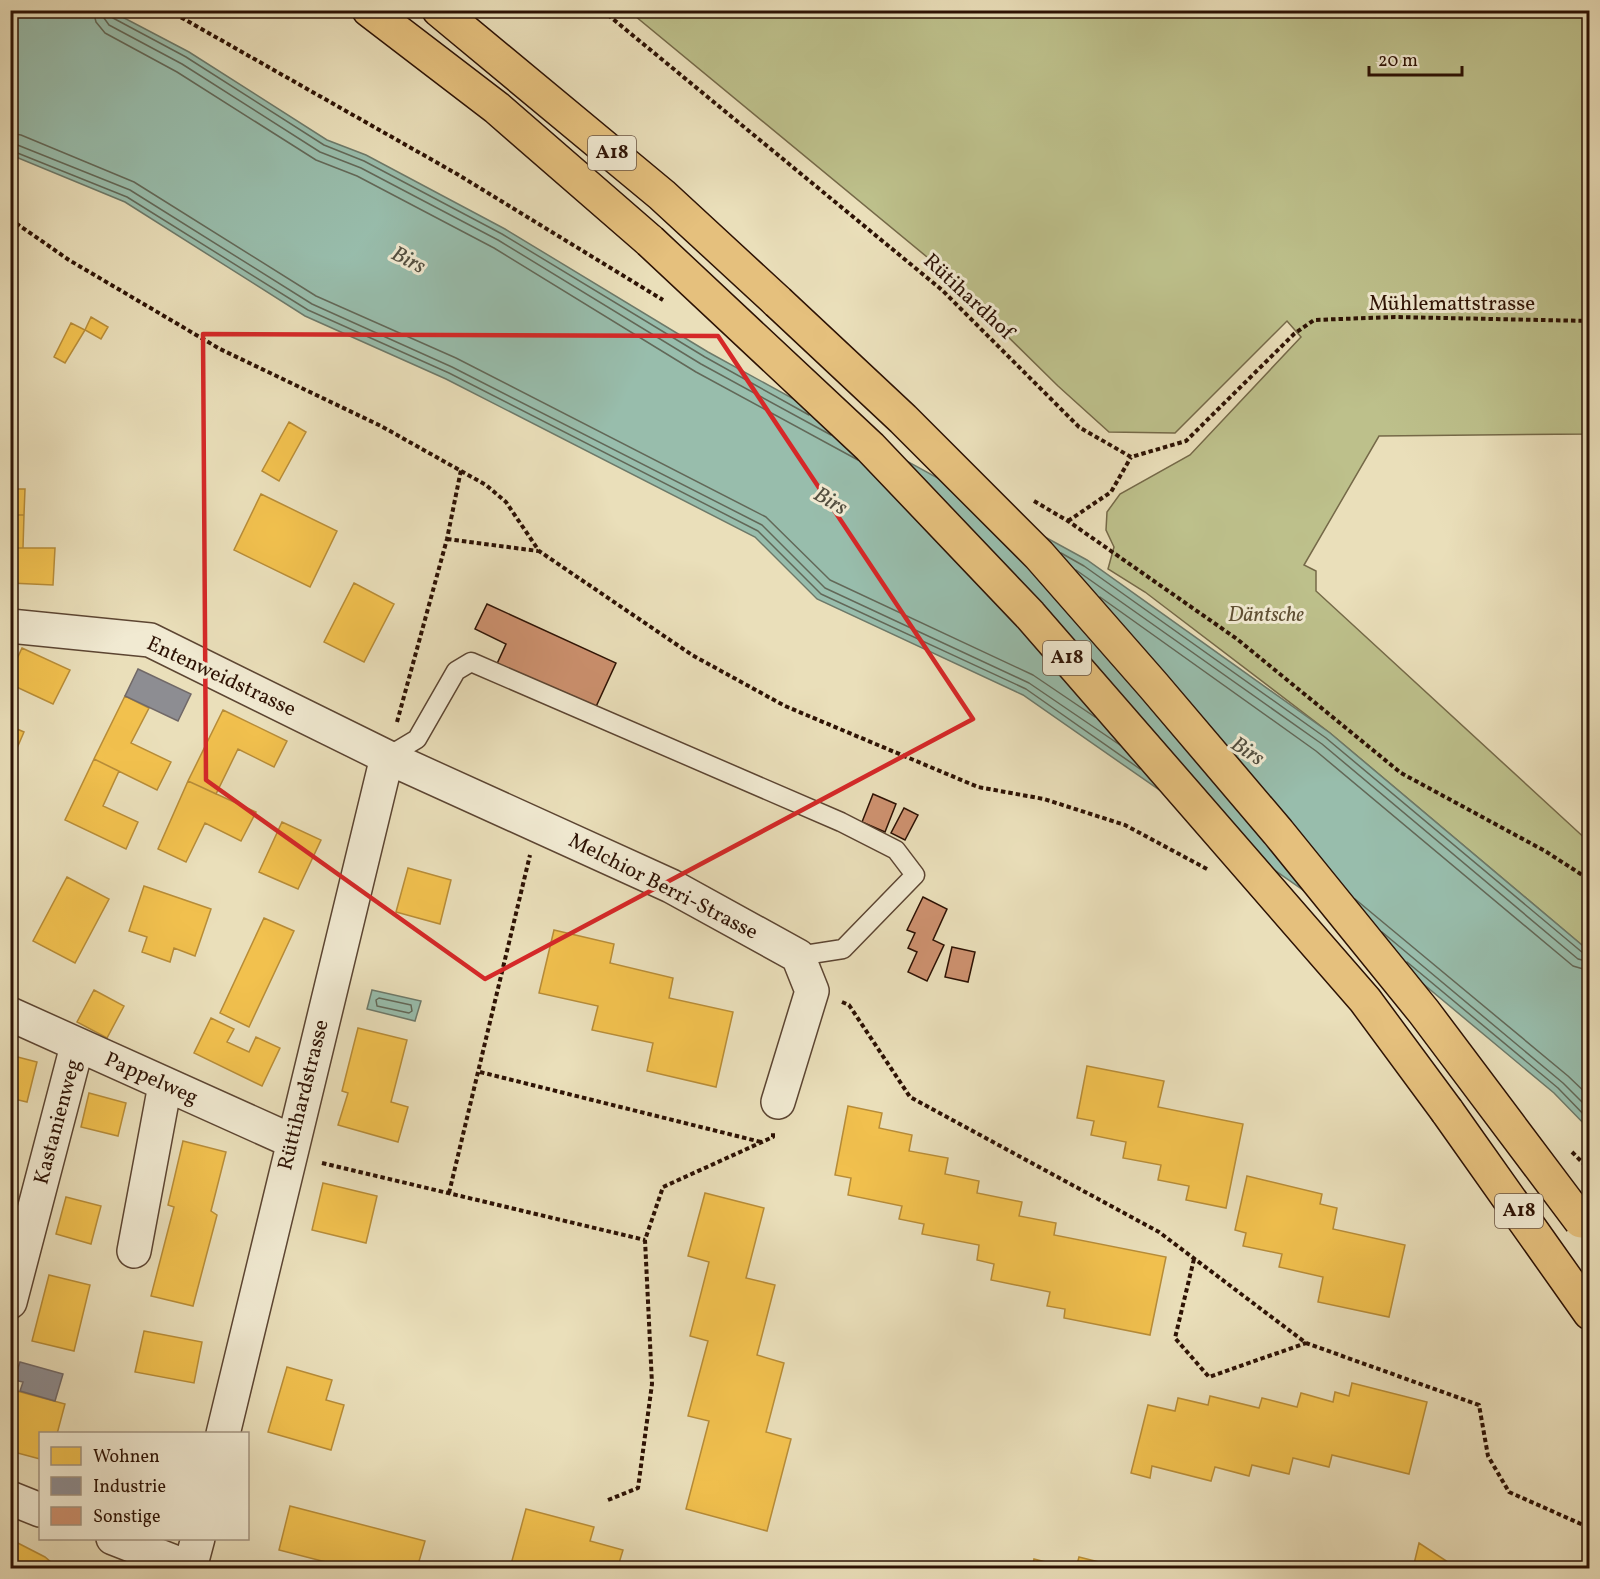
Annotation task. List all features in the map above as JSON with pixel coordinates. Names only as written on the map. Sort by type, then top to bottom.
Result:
[{"type":"highway","name":"A18","points":[[369,10],[497,108],[650,241],[870,447],[1030,615],[1365,1000],[1590,1313]]},
{"type":"highway","name":"A18","points":[[439,10],[662,195],[903,419],[1039,555],[1278,832],[1424,1012],[1585,1227]]},
{"type":"street","name":"Entenweidstrasse","points":[[10,626],[150,640],[387,757]]},
{"type":"street","name":"Melchior Berri-Strasse","points":[[387,757],[671,886],[798,956]]},
{"type":"street","name":"Rüttihardstrasse","points":[[223,1432],[387,757]]},
{"type":"street","points":[[778,1102],[812,991],[798,956]]},
{"type":"street","name":"Pappelweg","points":[[10,1014],[165,1085],[291,1148]]},
{"type":"street","name":"Kastanienweg","points":[[10,1302],[77,1046]]},
{"type":"street","points":[[134,1251],[165,1085]]},
{"type":"street","points":[[10,1498],[39,1510]]},
{"type":"street","points":[[116,1540],[190,1569],[198,1540]]},
{"type":"lane","points":[[387,757],[417,739],[456,671],[471,662],[781,796],[896,850],[915,875],[843,949],[798,956]]},
{"type":"path","name":"Rütihardhof","points":[[602,10],[942,290],[1079,428],[1131,458]]},
{"type":"path","points":[[10,219],[69,260],[220,349],[381,426],[486,485],[506,502],[539,551],[692,655],[785,706],[978,787],[1044,799],[1125,825],[1214,873]]},
{"type":"path","name":"Mühlemattstrasse","points":[[1131,458],[1186,441],[1294,334],[1314,320],[1395,317],[1590,321]]},
{"type":"path","points":[[1068,521],[1110,492],[1131,458]]},
{"type":"path","points":[[387,757],[447,539],[461,470]]},
{"type":"path","points":[[447,539],[539,551]]},
{"type":"path","points":[[449,1193],[480,1072],[537,825]]},
{"type":"path","points":[[812,991],[849,1005],[910,1097],[1159,1232],[1306,1343],[1479,1405],[1488,1456],[1509,1492],[1590,1528]]},
{"type":"path","points":[[480,1072],[762,1142]]},
{"type":"path","points":[[608,1500],[638,1488],[652,1384],[645,1240],[663,1187],[773,1137],[778,1102]]},
{"type":"path","points":[[1566,1146],[1590,1170]]},
{"type":"path","points":[[291,1148],[449,1193],[645,1240]]},
{"type":"path","points":[[1194,1259],[1175,1338],[1209,1377],[1306,1343]]},
{"type":"highlighted area","points":[[203,334],[718,336],[973,719],[485,979],[206,780]]},
{"type":"green space","name":"Däntsche","points":[[629,11],[1589,11],[1589,434],[1379,436],[1304,565],[1316,571],[1316,591],[1589,842],[1589,951],[1330,733],[1145,592],[1108,569],[1114,547],[1106,530],[1107,512],[1120,494],[1190,455],[1301,337],[1287,321],[1175,433],[1109,432],[1058,386],[927,257]]},
{"type":"water","name":"Birs","points":[[10,11],[111,11],[189,52],[327,140],[366,155],[505,229],[708,352],[1087,560],[1330,733],[1589,951],[1589,1129],[1554,1093],[1349,922],[1023,695],[817,599],[755,537],[446,379],[305,316],[125,202],[11,155]]},
{"type":"water","points":[[372,990],[421,1001],[415,1021],[367,1009]]},
{"type":"building: Wohnen","points":[[91,317],[108,327],[101,339],[85,330]]},
{"type":"building: Wohnen","points":[[71,323],[85,330],[65,363],[54,357]]},
{"type":"building: Wohnen","points":[[289,422],[306,432],[279,481],[262,471]]},
{"type":"building: Wohnen","points":[[10,489],[25,489],[24,515],[10,515]]},
{"type":"building: Wohnen","points":[[261,494],[337,531],[310,587],[234,550]]},
{"type":"building: Wohnen","points":[[10,515],[24,515],[23,548],[10,548]]},
{"type":"building: Wohnen","points":[[10,548],[55,548],[53,585],[10,583]]},
{"type":"building: Wohnen","points":[[354,583],[394,604],[364,662],[324,642]]},
{"type":"building: Wohnen","points":[[22,648],[70,670],[53,704],[10,684],[10,674]]},
{"type":"building: Wohnen","points":[[125,696],[149,708],[131,743],[171,762],[157,790],[94,759]]},
{"type":"building: Wohnen","points":[[223,710],[287,741],[274,767],[238,749],[216,794],[188,781]]},
{"type":"building: Wohnen","points":[[10,726],[24,732],[11,762],[10,762]]},
{"type":"building: Wohnen","points":[[94,759],[119,771],[103,806],[138,822],[126,849],[65,820]]},
{"type":"building: Wohnen","points":[[188,781],[256,812],[241,841],[205,823],[186,862],[158,849]]},
{"type":"building: Wohnen","points":[[282,822],[321,840],[298,889],[259,872]]},
{"type":"building: Wohnen","points":[[408,868],[451,880],[440,924],[396,912]]},
{"type":"building: Wohnen","points":[[67,877],[109,899],[75,963],[33,941]]},
{"type":"building: Wohnen","points":[[144,886],[211,909],[195,956],[174,948],[170,962],[142,952],[147,937],[129,931]]},
{"type":"building: Wohnen","points":[[264,918],[294,931],[249,1027],[220,1013]]},
{"type":"building: Wohnen","points":[[554,930],[614,944],[610,963],[673,978],[669,998],[733,1012],[716,1087],[647,1071],[653,1043],[592,1030],[598,1006],[539,993]]},
{"type":"building: Wohnen","points":[[94,990],[124,1006],[107,1038],[77,1022]]},
{"type":"building: Wohnen","points":[[211,1018],[234,1029],[227,1042],[249,1052],[256,1037],[280,1048],[262,1086],[194,1053]]},
{"type":"building: Wohnen","points":[[358,1028],[407,1040],[391,1102],[408,1107],[398,1142],[338,1125],[348,1093],[342,1091]]},
{"type":"building: Wohnen","points":[[10,1055],[37,1062],[27,1102],[10,1098]]},
{"type":"building: Wohnen","points":[[1087,1066],[1164,1081],[1158,1107],[1243,1124],[1226,1208],[1186,1200],[1189,1186],[1158,1180],[1161,1165],[1123,1158],[1126,1142],[1091,1135],[1094,1121],[1077,1118]]},
{"type":"building: Wohnen","points":[[89,1093],[126,1103],[118,1136],[81,1127]]},
{"type":"building: Wohnen","points":[[848,1106],[882,1113],[879,1128],[912,1135],[909,1151],[948,1158],[945,1174],[979,1181],[977,1193],[1022,1202],[1019,1216],[1056,1223],[1054,1235],[1166,1257],[1150,1335],[1064,1318],[1065,1309],[1047,1306],[1050,1292],[991,1280],[994,1264],[977,1260],[979,1245],[922,1234],[924,1224],[899,1219],[902,1206],[848,1195],[851,1178],[835,1175]]},
{"type":"building: Wohnen","points":[[183,1141],[226,1152],[211,1211],[217,1215],[193,1306],[151,1296],[174,1207],[168,1205]]},
{"type":"building: Wohnen","points":[[1247,1176],[1322,1194],[1320,1204],[1337,1208],[1333,1229],[1405,1245],[1389,1317],[1318,1302],[1323,1277],[1279,1267],[1282,1254],[1243,1246],[1246,1233],[1235,1230]]},
{"type":"building: Wohnen","points":[[323,1183],[377,1196],[366,1243],[312,1230]]},
{"type":"building: Wohnen","points":[[705,1193],[764,1208],[746,1278],[775,1285],[757,1355],[784,1363],[766,1432],[791,1439],[767,1531],[686,1509],[709,1421],[688,1416],[708,1341],[690,1336],[709,1262],[688,1256]]},
{"type":"building: Wohnen","points":[[66,1197],[101,1206],[91,1244],[56,1234]]},
{"type":"building: Wohnen","points":[[49,1275],[90,1285],[74,1351],[32,1341]]},
{"type":"building: Wohnen","points":[[144,1331],[202,1342],[194,1383],[135,1372]]},
{"type":"building: Wohnen","points":[[287,1367],[332,1380],[326,1400],[344,1405],[331,1450],[268,1432]]},
{"type":"building: Wohnen","points":[[1352,1383],[1427,1402],[1409,1474],[1332,1455],[1329,1467],[1293,1458],[1289,1474],[1252,1465],[1249,1476],[1215,1467],[1211,1481],[1152,1466],[1150,1478],[1131,1473],[1148,1405],[1175,1411],[1178,1398],[1208,1405],[1210,1396],[1259,1408],[1262,1398],[1297,1407],[1301,1393],[1333,1402],[1335,1392],[1349,1396]]},
{"type":"building: Wohnen","points":[[17,1391],[65,1404],[58,1432],[39,1432],[39,1459],[10,1451],[15,1422],[10,1420]]},
{"type":"building: Wohnen","points":[[290,1506],[425,1541],[417,1568],[349,1568],[279,1550]]},
{"type":"building: Wohnen","points":[[526,1509],[594,1527],[590,1541],[623,1550],[619,1563],[638,1568],[510,1568]]},
{"type":"building: Wohnen","points":[[10,1539],[45,1557],[52,1563],[51,1568],[10,1568]]},
{"type":"building: Wohnen","points":[[1419,1543],[1457,1568],[1413,1568]]},
{"type":"building: Wohnen","points":[[1079,1557],[1103,1563],[1101,1568],[1076,1568]]},
{"type":"building: Wohnen","points":[[1034,1559],[1069,1568],[1032,1568]]},
{"type":"building: Industrie","points":[[10,659],[16,661],[10,674]]},
{"type":"building: Industrie","points":[[138,669],[191,694],[178,721],[125,696]]},
{"type":"building: Industrie","points":[[20,1362],[63,1374],[55,1401],[20,1391],[23,1382],[14,1380]]},
{"type":"building: Sonstige","points":[[487,604],[616,663],[594,711],[496,666],[506,644],[475,629]]},
{"type":"building: Sonstige","points":[[873,794],[896,804],[885,832],[862,822]]},
{"type":"building: Sonstige","points":[[904,808],[918,815],[905,840],[891,833]]},
{"type":"building: Sonstige","points":[[923,897],[947,909],[933,940],[944,945],[927,981],[908,972],[917,952],[908,948],[915,933],[907,930]]},
{"type":"building: Sonstige","points":[[952,947],[975,952],[968,982],[945,977]]}]
